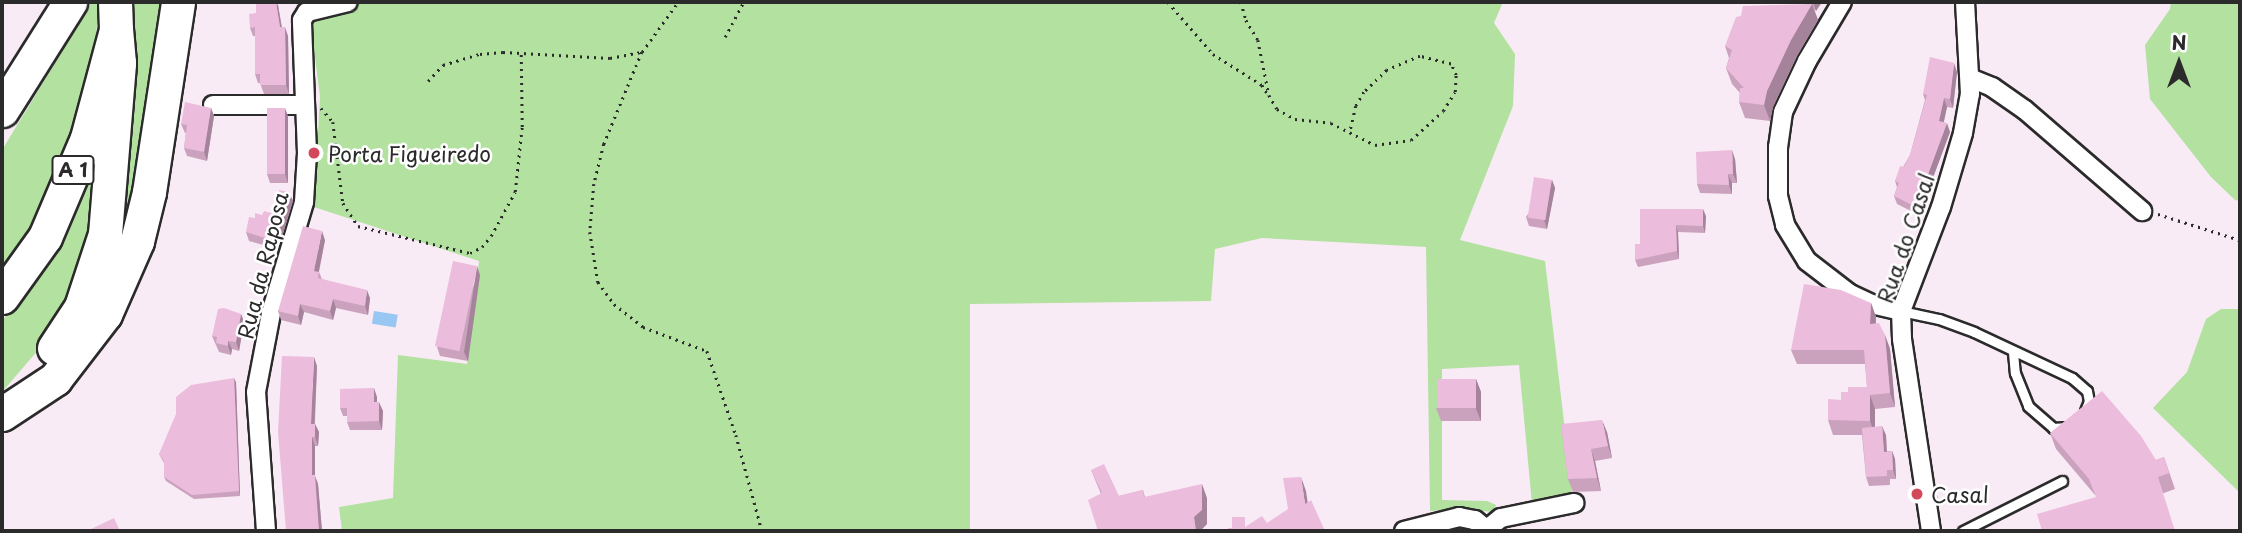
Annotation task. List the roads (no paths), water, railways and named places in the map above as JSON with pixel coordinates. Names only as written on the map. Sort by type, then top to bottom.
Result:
[{"type":"highway","points":[[2,412],[55,379],[105,314],[137,241],[149,192],[178,2]]},
{"type":"highway","points":[[2,68],[61,3]]},
{"type":"highway","points":[[2,110],[61,3]]},
{"type":"highway","points":[[2,412],[40,369],[81,307],[105,234],[118,76],[115,16]]},
{"type":"highway","name":"A 1","points":[[2,297],[45,237],[87,138],[115,16]]},
{"type":"street","name":"Rua da Raposa","points":[[266,531],[256,392],[271,313],[304,202],[307,153],[302,17],[307,12],[348,2]]},
{"type":"street","points":[[1842,2],[1807,61],[1783,111],[1778,147],[1779,203],[1791,238],[1807,261],[1830,282],[1871,304],[1901,311]]},
{"type":"street","name":"Rua do Casal","points":[[1931,531],[1902,339],[1901,311],[1941,207],[1962,133],[1970,78],[1965,2]]},
{"type":"street","points":[[1970,78],[1992,88],[2025,110],[2141,211]]},
{"type":"street","points":[[213,105],[304,105]]},
{"type":"street","points":[[1405,531],[1459,517],[1475,520],[1487,531],[1501,518],[1574,503]]},
{"type":"lane","points":[[1901,311],[1951,323],[2072,378],[2084,387],[2089,401],[2078,420],[2053,428],[2035,415],[2015,373],[2012,352]]},
{"type":"lane","points":[[1963,531],[2062,481]]},
{"type":"water","points":[[374,311],[398,315],[396,328],[372,324]]},
{"type":"place","name":"Porta Figueiredo","points":[[314,153]]},
{"type":"place","name":"Casal","points":[[1917,494]]}]
